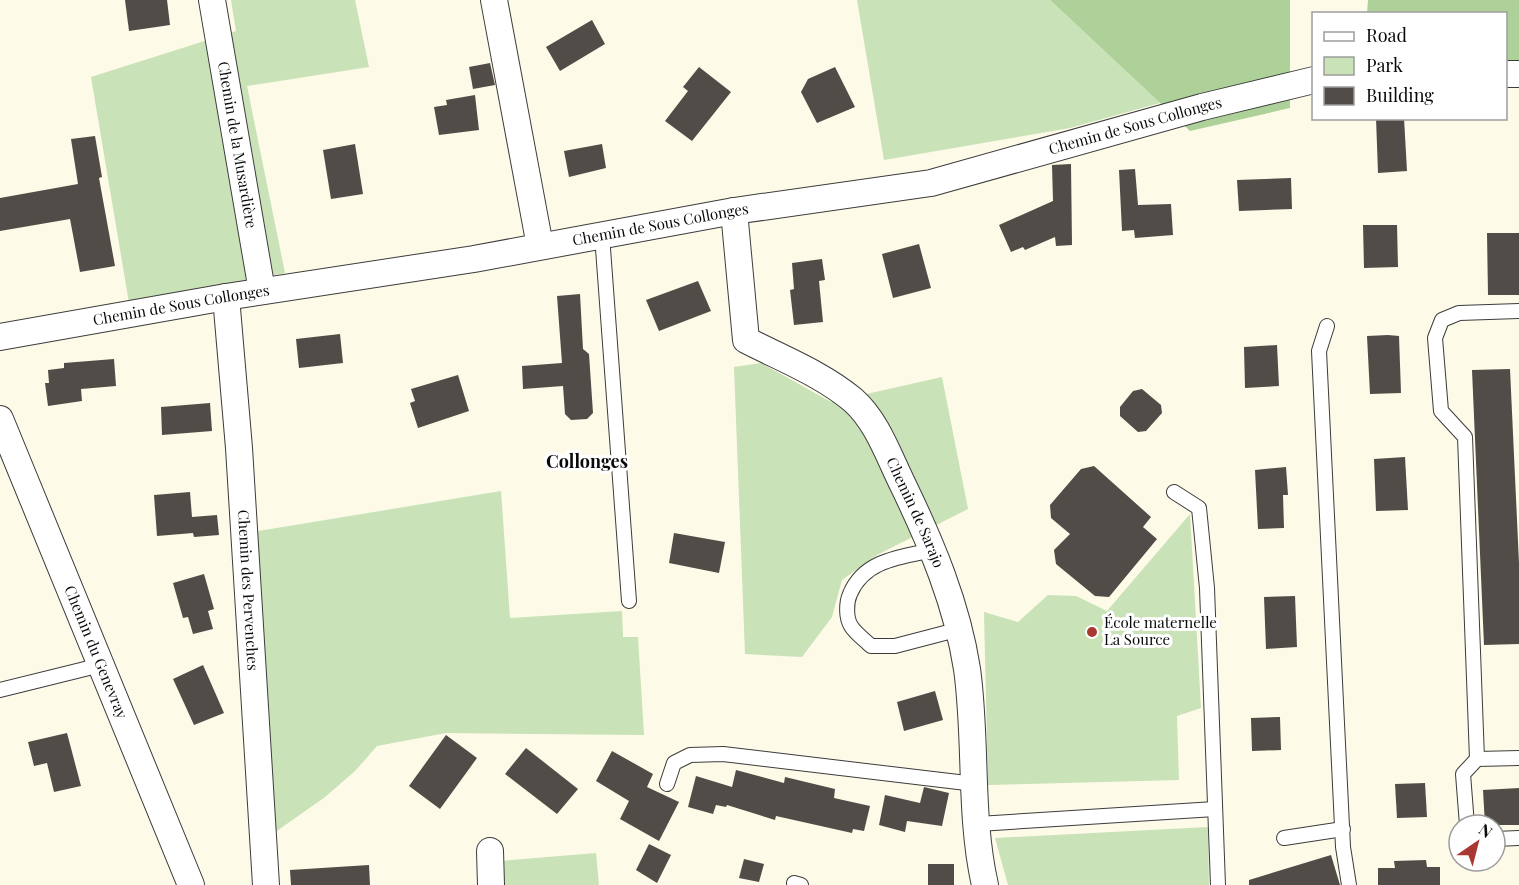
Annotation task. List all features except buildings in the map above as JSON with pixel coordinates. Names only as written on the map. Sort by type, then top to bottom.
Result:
[{"type":"street","name":"Chemin de la Musardière","points":[[212,0],[262,291]]},
{"type":"street","points":[[494,0],[540,246]]},
{"type":"street","name":"Chemin de Sous Collonges","points":[[0,337],[262,291],[462,261],[734,211],[931,183],[1202,107],[1312,80]]},
{"type":"street","name":"Chemin de Sarajo","points":[[734,211],[746,340],[823,381],[853,400],[876,429],[933,550],[960,629],[967,670],[978,853],[985,885]]},
{"type":"street","name":"Chemin des Pervenches","points":[[226,297],[234,368],[266,885]]},
{"type":"street","name":"Chemin du Genevray","points":[[0,419],[191,885]]},
{"type":"street","points":[[490,850],[491,885]]},
{"type":"lane","points":[[602,235],[629,601]]},
{"type":"lane","points":[[1466,813],[1463,774],[1476,759],[1465,436],[1441,411],[1435,338],[1442,320],[1459,313],[1519,311]]},
{"type":"lane","points":[[1327,326],[1319,351],[1343,829],[1350,885]]},
{"type":"lane","points":[[1174,492],[1199,508],[1207,588],[1218,885]]},
{"type":"lane","points":[[933,550],[896,558],[866,571],[854,584],[846,603],[850,625],[871,646],[895,646],[960,629]]},
{"type":"lane","points":[[0,690],[101,665]]},
{"type":"lane","points":[[667,784],[674,763],[690,754],[723,754],[975,784]]},
{"type":"lane","points":[[1476,759],[1519,758]]},
{"type":"lane","points":[[978,824],[1215,809]]},
{"type":"lane","points":[[1284,838],[1343,829]]},
{"type":"green space","points":[[231,0],[355,0],[369,67],[247,86],[285,273],[129,303],[91,77],[236,31]]},
{"type":"green space","points":[[857,0],[1050,0],[1160,103],[1070,128],[884,160]]},
{"type":"green space","points":[[1050,0],[1290,0],[1290,108],[1190,131]]},
{"type":"green space","points":[[1368,0],[1519,0],[1519,70],[1507,70],[1507,12],[1367,12]]},
{"type":"green space","points":[[761,363],[831,402],[942,377],[968,509],[877,555],[842,580],[832,617],[802,657],[745,654],[734,367]]},
{"type":"green space","points":[[501,491],[510,618],[622,611],[623,637],[638,637],[644,735],[446,733],[377,746],[355,771],[325,797],[274,833],[253,532]]},
{"type":"green space","points":[[1190,514],[1201,708],[1177,716],[1179,780],[988,785],[984,612],[1018,622],[1048,595],[1076,596],[1107,611]]},
{"type":"green space","points":[[1208,827],[1209,885],[1008,885],[995,838]]},
{"type":"green space","points":[[596,853],[599,885],[502,885],[500,861]]},
{"type":"place","name":"École maternelle La Source","points":[[1092,632]]},
{"type":"district","name":"Collonges","points":[[587,462]]}]
